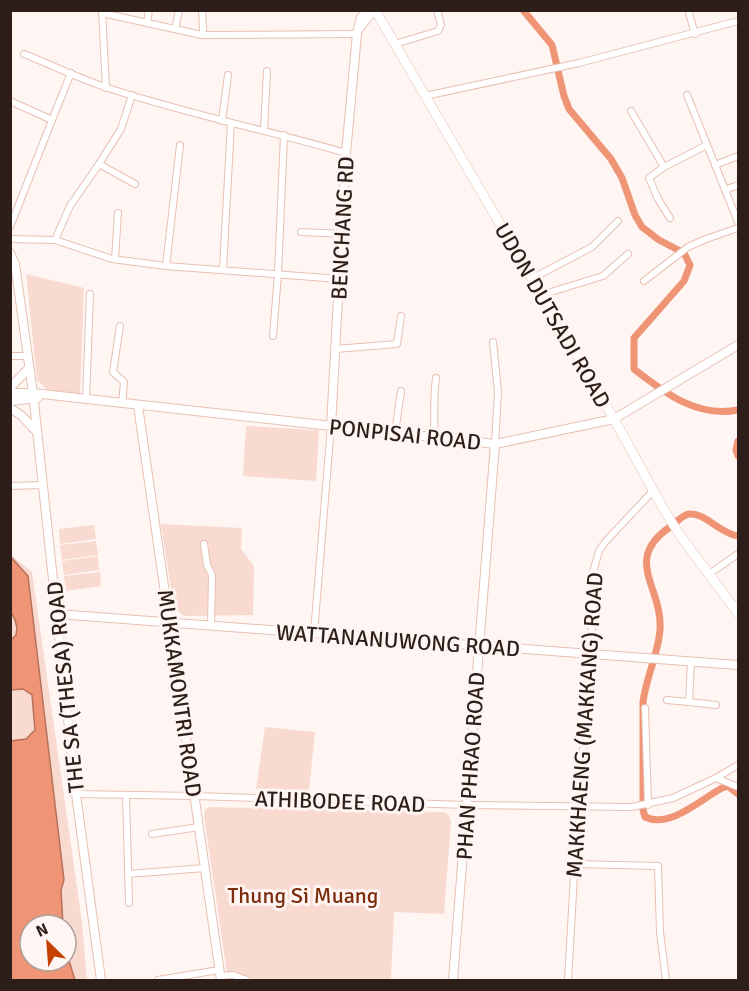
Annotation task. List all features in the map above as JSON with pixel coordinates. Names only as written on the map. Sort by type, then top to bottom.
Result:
[{"type":"main road","name":"UDON DUTSADI ROAD","points":[[373,10],[614,419],[678,534],[738,613]]},
{"type":"street","points":[[147,23],[149,10]]},
{"type":"street","points":[[175,29],[178,10]]},
{"type":"street","points":[[202,10],[202,35]]},
{"type":"street","name":"BENCHANG RD","points":[[331,426],[346,153],[357,32],[356,10]]},
{"type":"street","name":"BENCHANG RD","points":[[357,32],[361,17],[373,10]]},
{"type":"street","points":[[395,44],[438,30],[441,25],[437,10]]},
{"type":"street","points":[[688,10],[694,34]]},
{"type":"street","points":[[106,88],[102,12],[202,35],[357,32]]},
{"type":"street","points":[[425,96],[564,67],[738,21]]},
{"type":"street","points":[[24,54],[106,88],[346,153]]},
{"type":"street","points":[[264,130],[267,71]]},
{"type":"street","points":[[10,227],[71,73]]},
{"type":"street","points":[[222,121],[228,75]]},
{"type":"street","points":[[55,240],[70,206],[121,129],[132,95]]},
{"type":"street","points":[[687,95],[737,214],[738,222]]},
{"type":"street","points":[[10,101],[52,120]]},
{"type":"street","points":[[631,111],[664,167]]},
{"type":"street","points":[[223,269],[231,123]]},
{"type":"street","points":[[273,336],[284,135]]},
{"type":"street","points":[[166,266],[180,145]]},
{"type":"street","points":[[670,218],[658,199],[650,178],[664,167],[707,145]]},
{"type":"street","points":[[715,165],[738,156]]},
{"type":"street","points":[[99,164],[135,184]]},
{"type":"street","points":[[725,190],[738,185]]},
{"type":"street","points":[[115,259],[118,213]]},
{"type":"street","points":[[531,279],[592,247],[618,221]]},
{"type":"street","points":[[644,281],[680,254],[706,239],[738,228]]},
{"type":"street","points":[[301,232],[342,234]]},
{"type":"street","points":[[10,239],[55,240],[115,259],[166,266],[339,279]]},
{"type":"street","name":"THE SA (THESA) ROAD","points":[[10,254],[15,264],[15,299],[33,396],[76,794],[101,981]]},
{"type":"street","points":[[541,295],[603,276],[628,254]]},
{"type":"street","points":[[86,400],[90,294]]},
{"type":"street","points":[[335,348],[398,344],[401,316]]},
{"type":"street","points":[[120,326],[113,372],[124,382],[122,404]]},
{"type":"street","points":[[493,342],[498,392],[495,444]]},
{"type":"street","name":"PONPISAI ROAD","points":[[10,393],[495,444],[614,419],[738,345]]},
{"type":"street","points":[[10,356],[27,356]]},
{"type":"street","points":[[10,388],[29,368]]},
{"type":"street","points":[[434,437],[436,378]]},
{"type":"street","points":[[394,433],[401,391]]},
{"type":"street","name":"PONPISAI ROAD","points":[[10,401],[33,396]]},
{"type":"street","name":"MUKKAMONTRI ROAD","points":[[138,406],[220,976]]},
{"type":"street","points":[[10,408],[36,430]]},
{"type":"street","points":[[314,633],[331,426]]},
{"type":"street","name":"PHAN PHRAO ROAD","points":[[453,981],[495,444]]},
{"type":"street","points":[[10,486],[42,485]]},
{"type":"street","name":"MAKKHAENG (MAKKANG) ROAD","points":[[568,981],[578,806],[591,654],[592,572],[606,541],[653,491]]},
{"type":"street","points":[[204,544],[207,565],[212,575],[211,626]]},
{"type":"street","points":[[709,574],[738,554]]},
{"type":"street","name":"WATTANANUWONG ROAD","points":[[57,614],[738,665]]},
{"type":"street","points":[[689,702],[691,662]]},
{"type":"street","points":[[667,700],[716,705]]},
{"type":"street","points":[[645,708],[648,805]]},
{"type":"street","name":"ATHIBODEE ROAD","points":[[76,794],[467,805],[632,807],[673,798],[738,765]]},
{"type":"street","points":[[716,778],[738,787]]},
{"type":"street","points":[[126,795],[129,903]]},
{"type":"street","points":[[152,834],[199,827]]},
{"type":"street","points":[[574,864],[658,866],[660,932],[666,981]]},
{"type":"street","points":[[128,874],[205,868]]},
{"type":"street","points":[[158,981],[233,975],[247,981]]},
{"type":"green space","points":[[26,274],[84,288],[80,394],[47,390],[37,380]]},
{"type":"green space","points":[[246,426],[319,430],[316,481],[243,476]]},
{"type":"green space","points":[[161,524],[242,528],[241,549],[254,566],[253,615],[184,616],[174,608]]},
{"type":"green space","points":[[94,525],[96,539],[60,544],[59,529]]},
{"type":"green space","points":[[96,541],[98,555],[62,560],[60,545]]},
{"type":"green space","points":[[10,554],[32,572],[82,922],[87,980],[11,980]]},
{"type":"green space","points":[[98,556],[99,570],[64,575],[62,561]]},
{"type":"green space","points":[[100,572],[101,586],[66,591],[64,576]]},
{"type":"green space","points":[[265,727],[315,732],[309,791],[256,789]]},
{"type":"green space","name":"Thung Si Muang","points":[[209,807],[444,812],[449,815],[451,821],[444,914],[394,912],[391,980],[228,980],[204,816],[205,810]]},
{"type":"shaded area","points":[[11,557],[28,576],[64,880],[61,890],[62,913],[18,913],[18,973],[73,973],[75,980],[11,980],[11,741],[26,739],[35,730],[32,695],[23,689],[11,690],[11,640],[16,635],[17,628],[11,612]]},
{"type":"waterway","points":[[523,10],[552,45],[569,109],[611,159],[622,178],[635,215],[642,227],[659,240],[684,253],[690,265],[684,281],[634,338],[634,369],[682,402],[709,410],[723,412],[738,410]]},
{"type":"waterway","points":[[738,441],[736,450],[738,456]]},
{"type":"waterway","points":[[738,536],[701,516],[689,514],[679,519],[656,539],[649,551],[648,575],[656,600],[660,630],[643,702],[643,810],[645,817],[655,820],[665,819],[685,811],[722,788],[728,786],[738,794]]}]
